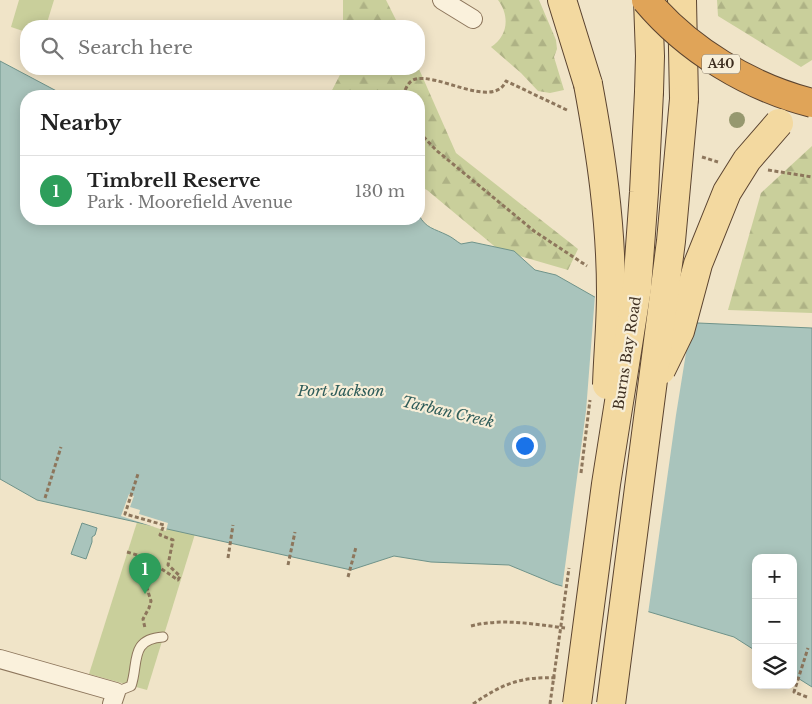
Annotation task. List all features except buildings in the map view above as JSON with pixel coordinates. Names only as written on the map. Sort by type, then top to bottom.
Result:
[{"type":"highway","name":"A40","points":[[647,0],[672,27],[723,66],[779,92],[812,103]]},
{"type":"main road","points":[[562,0],[588,84],[602,160],[609,231],[611,294],[608,357],[593,482]]},
{"type":"main road","name":"Burns Bay Road","points":[[577,704],[593,482],[637,288],[649,92],[650,56],[647,0]]},
{"type":"main road","name":"Burns Bay Road","points":[[611,704],[671,241],[684,99],[682,0]]},
{"type":"main road","points":[[652,386],[680,331],[698,264],[727,192],[747,160],[779,123],[812,95]]},
{"type":"street","points":[[442,0],[473,20]]},
{"type":"street","points":[[0,659],[114,698]]},
{"type":"lane","points":[[114,698],[131,686],[136,656],[140,647],[150,639],[163,637]]},
{"type":"path","points":[[405,90],[412,80],[420,78],[435,80],[459,88],[486,91],[495,90],[506,81]]},
{"type":"path","points":[[425,138],[436,150],[534,231],[588,267]]},
{"type":"path","points":[[591,393],[593,482]]},
{"type":"path","points":[[45,498],[61,447]]},
{"type":"path","points":[[127,552],[140,556],[178,580],[180,576],[168,565],[173,540],[160,535],[164,526],[125,514],[138,476]]},
{"type":"path","points":[[228,558],[233,525]]},
{"type":"path","points":[[288,565],[295,532]]},
{"type":"path","points":[[348,577],[356,547]]},
{"type":"path","points":[[140,556],[138,560],[151,601],[150,608],[143,619],[150,639]]},
{"type":"path","points":[[550,704],[569,564]]},
{"type":"path","points":[[807,697],[794,692],[808,648]]},
{"type":"green space","points":[[19,0],[54,0],[48,20],[20,20],[20,30],[11,27]]},
{"type":"green space","points":[[343,0],[386,0],[396,20],[343,20]]},
{"type":"green space","points":[[498,0],[539,0],[556,40],[557,49],[554,57],[564,90],[550,93],[538,91],[521,73],[491,47],[504,32],[506,19]]},
{"type":"green space","points":[[717,0],[812,0],[812,60],[801,67],[718,16]]},
{"type":"green space","points":[[340,75],[422,75],[456,153],[578,249],[568,270],[499,250],[425,189],[425,90],[332,90]]},
{"type":"green space","points":[[812,146],[812,313],[728,310],[761,193]]},
{"type":"green space","points":[[138,519],[195,534],[147,690],[89,674]]},
{"type":"water","name":"Port Jackson","points":[[0,61],[20,72],[20,75],[26,75],[55,90],[20,90],[20,225],[425,225],[425,223],[461,244],[472,242],[514,251],[535,270],[556,275],[600,300],[661,316],[698,323],[812,328],[812,687],[797,678],[797,554],[752,554],[752,648],[734,637],[555,584],[509,565],[431,562],[394,556],[351,570],[37,500],[0,479]]},
{"type":"water","points":[[82,523],[97,528],[95,535],[92,537],[86,559],[71,554]]},
{"type":"pier","points":[[595,295],[662,314],[690,328],[648,614],[562,589],[586,411]]},
{"type":"pier","points":[[129,494],[134,496],[130,507],[140,510],[139,514],[168,523],[166,531],[121,516]]},
{"type":"place","name":"Timbrell Reserve","points":[[145,594]]},
{"type":"water label","name":"Tarban Creek","points":[[448,412]]}]
